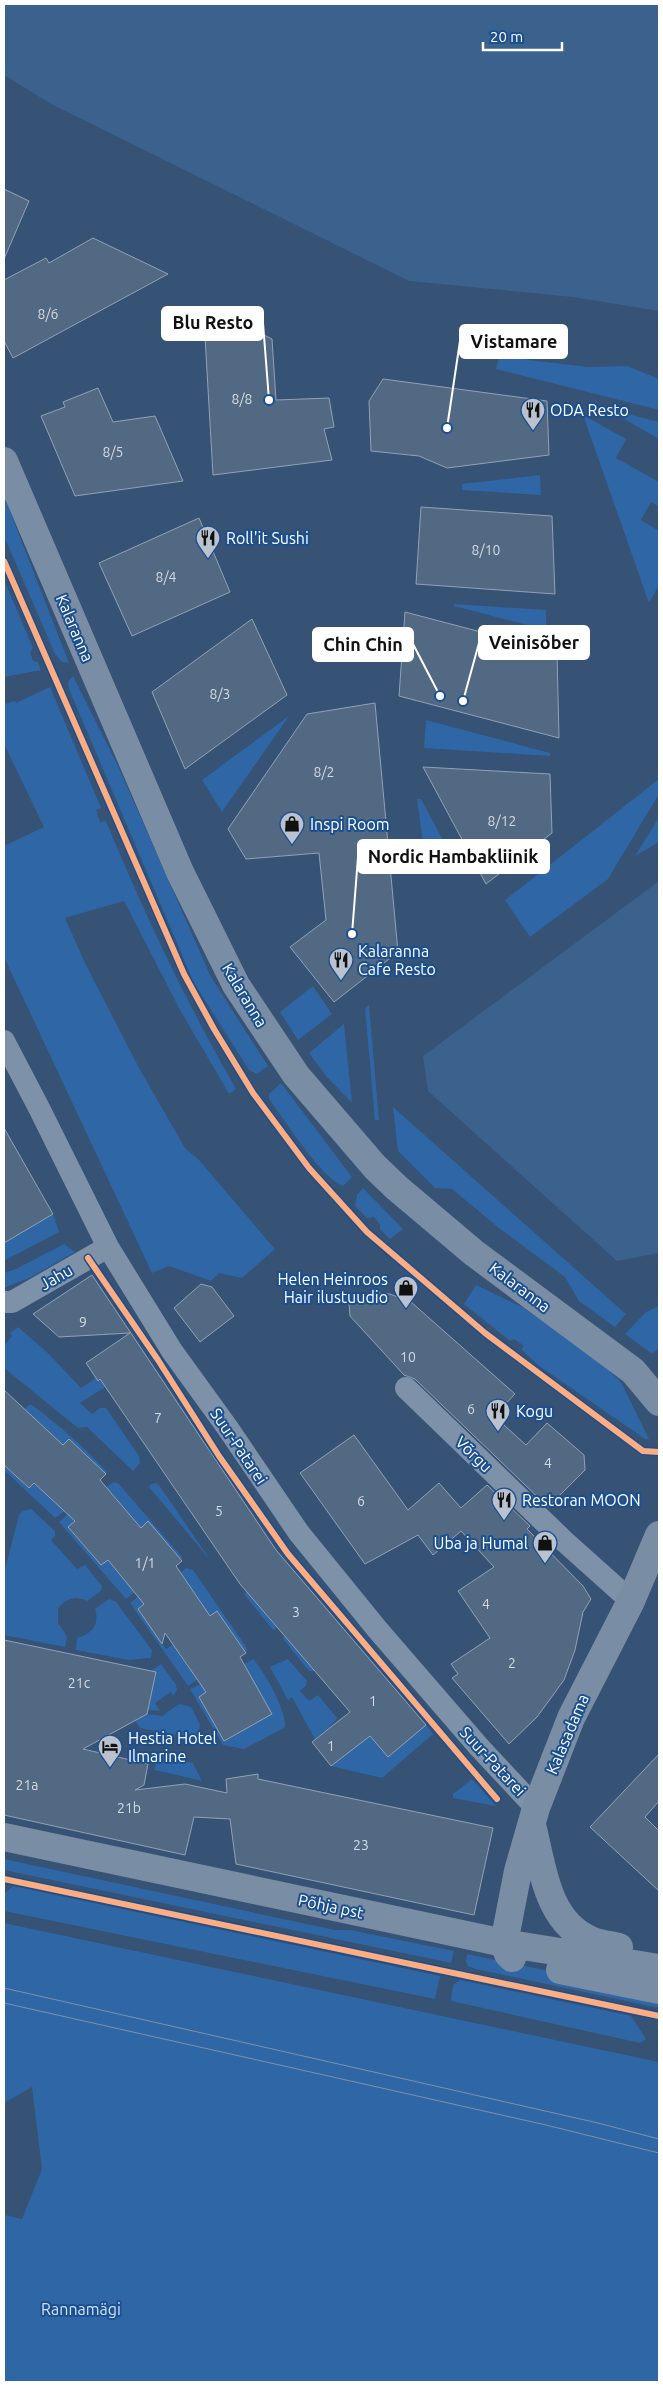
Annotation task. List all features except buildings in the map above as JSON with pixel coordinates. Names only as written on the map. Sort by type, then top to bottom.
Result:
[{"type":"street","name":"Kalaranna","points":[[4,461],[180,872],[236,985],[296,1075],[375,1167],[397,1188],[474,1253],[633,1371],[659,1402]]},
{"type":"street","name":"Suur-Patarei","points":[[4,1041],[40,1108],[108,1247],[172,1351],[227,1427],[299,1533],[534,1816]]},
{"type":"street","name":"Jahu","points":[[4,1302],[12,1302],[108,1247]]},
{"type":"street","name":"Võrgu","points":[[406,1388],[564,1542],[631,1601]]},
{"type":"street","name":"Kalasadama","points":[[504,1943],[518,1871],[534,1816],[571,1718],[631,1601],[659,1535]]},
{"type":"street","points":[[534,1816],[551,1901],[566,1924],[592,1941],[659,1958]]},
{"type":"street","name":"Põhja pst","points":[[4,1836],[504,1943],[659,1968]]},
{"type":"street","points":[[504,1943],[508,1954],[516,1961],[659,1990]]},
{"type":"green space","points":[[503,341],[528,360],[588,367],[627,366],[659,379],[659,410],[496,369]]},
{"type":"green space","points":[[605,408],[659,422],[659,439]]},
{"type":"green space","points":[[583,415],[626,439],[616,458],[657,481],[659,477],[659,507],[651,502],[641,520],[659,531],[659,585],[649,603]]},
{"type":"green space","points":[[540,475],[541,495],[462,490],[462,484]]},
{"type":"green space","points":[[4,496],[69,663],[62,662],[55,654],[4,536]]},
{"type":"green space","points":[[4,580],[33,648],[30,652],[33,661],[38,662],[41,670],[4,677]]},
{"type":"green space","points":[[454,604],[546,610],[546,630],[454,606]]},
{"type":"green space","points":[[73,676],[118,766],[211,977],[268,1066],[257,1074],[249,1070],[194,983],[69,689],[68,682]]},
{"type":"green space","points":[[50,687],[101,808],[96,810],[100,822],[106,821],[167,957],[236,1089],[229,1094],[179,1008],[124,901],[65,918],[84,961],[138,1066],[185,1148],[199,1160],[275,1249],[242,1278],[219,1273],[211,1281],[169,1266],[152,1273],[4,957],[4,846],[44,827],[4,744],[4,701],[6,704],[14,701],[16,703]]},
{"type":"green space","points":[[289,716],[222,812],[202,780]]},
{"type":"green space","points":[[426,720],[550,753],[550,756],[424,748]]},
{"type":"green space","points":[[659,779],[659,794],[608,879],[530,937],[505,900]]},
{"type":"green space","points":[[417,799],[421,799],[459,870],[427,873]]},
{"type":"green space","points":[[659,817],[659,842],[635,856]]},
{"type":"green space","points":[[313,986],[332,1014],[298,1040],[280,1012]]},
{"type":"green space","points":[[369,1005],[379,1120],[375,1120],[365,1009]]},
{"type":"green space","points":[[344,1024],[352,1103],[326,1076],[309,1053]]},
{"type":"green space","points":[[281,1083],[352,1177],[343,1186],[324,1172],[269,1099],[269,1094]]},
{"type":"green space","points":[[393,1107],[626,1314],[615,1327],[579,1301],[565,1277],[499,1228],[452,1189],[435,1188],[398,1151]]},
{"type":"green space","points":[[363,1188],[403,1229],[390,1239],[380,1229],[380,1225],[374,1217],[367,1218],[355,1206],[357,1195]]},
{"type":"green space","points":[[53,1214],[59,1232],[4,1261],[4,1243]]},
{"type":"green space","points":[[64,1244],[75,1252],[31,1277],[4,1288],[4,1273],[16,1269]]},
{"type":"green space","points":[[476,1285],[524,1308],[601,1363],[621,1382],[649,1439],[645,1439],[538,1365],[522,1350],[523,1345],[514,1339],[510,1341],[464,1304]]},
{"type":"green space","points":[[659,1306],[659,1348],[652,1354],[625,1334],[646,1312]]},
{"type":"green space","points":[[18,1327],[49,1354],[81,1388],[96,1378],[98,1381],[138,1357],[126,1374],[80,1403],[92,1414],[100,1408],[106,1408],[139,1456],[140,1463],[133,1471],[87,1427],[78,1428],[4,1368],[4,1346],[12,1336],[10,1333]]},
{"type":"green space","points":[[29,1405],[32,1405],[52,1420],[71,1437],[107,1472],[106,1474],[63,1445],[30,1414],[23,1411]]},
{"type":"green space","points":[[4,1465],[28,1488],[33,1483],[65,1511],[55,1518],[4,1470]]},
{"type":"green space","points":[[114,1482],[118,1483],[182,1557],[182,1561],[148,1522],[141,1528],[110,1491],[100,1491]]},
{"type":"green space","points":[[156,1483],[211,1561],[149,1487],[151,1484]]},
{"type":"green space","points":[[31,1509],[55,1531],[55,1536],[51,1540],[77,1569],[85,1565],[102,1586],[101,1591],[87,1601],[79,1598],[67,1600],[58,1609],[58,1623],[67,1636],[65,1647],[4,1635],[4,1573],[19,1515],[23,1511]]},
{"type":"green space","points":[[68,1514],[77,1520],[68,1527],[101,1565],[108,1560],[135,1592],[126,1599],[59,1522]]},
{"type":"green space","points":[[286,1563],[288,1564],[251,1596],[277,1627],[273,1630],[244,1594]]},
{"type":"green space","points":[[186,1568],[193,1570],[247,1648],[246,1653],[217,1611],[210,1616],[184,1577],[175,1578]]},
{"type":"green space","points":[[140,1595],[146,1602],[138,1609],[166,1649],[173,1645],[197,1680],[188,1686],[130,1603]]},
{"type":"green space","points":[[109,1599],[116,1602],[152,1650],[151,1658],[128,1660],[76,1650],[77,1638],[87,1634],[94,1628],[96,1619],[95,1609]]},
{"type":"green space","points":[[285,1636],[353,1640],[314,1671],[309,1671],[283,1639]]},
{"type":"green space","points":[[253,1659],[269,1682],[279,1704],[285,1722],[284,1728],[244,1749],[223,1745],[190,1689],[202,1683],[208,1691],[199,1697],[224,1740],[272,1714],[247,1670],[237,1668]]},
{"type":"green space","points":[[288,1659],[307,1681],[306,1686],[300,1691],[309,1701],[318,1695],[337,1718],[331,1726],[315,1739],[292,1697],[288,1700],[270,1667]]},
{"type":"green space","points":[[161,1664],[176,1685],[177,1690],[173,1696],[171,1692],[155,1703],[160,1711],[148,1710],[156,1673],[151,1671]]},
{"type":"green space","points":[[179,1704],[191,1707],[200,1724],[198,1737],[196,1734],[191,1736],[192,1738],[140,1728],[135,1721],[147,1714],[162,1716]]},
{"type":"green space","points":[[426,1725],[433,1734],[382,1778],[331,1766],[370,1735]]},
{"type":"green space","points":[[157,1756],[193,1763],[202,1781],[155,1770]]},
{"type":"green space","points":[[472,1779],[496,1806],[453,1798],[453,1794]]},
{"type":"green space","points":[[4,1859],[335,1930],[350,1930],[454,1951],[451,1963],[4,1870]]},
{"type":"green space","points":[[13,1886],[440,1976],[435,1999],[4,1911],[4,1894]]},
{"type":"green space","name":"Rannamägi","points":[[4,1923],[659,2062],[659,2382],[4,2382],[4,2215],[22,2219],[42,2169],[32,2087],[4,2103]]},
{"type":"green space","points":[[467,1954],[659,1994],[659,2008],[476,1969],[468,1966],[466,1962]]},
{"type":"green space","points":[[460,1980],[631,2016],[646,2039],[640,2043],[451,2001],[453,1985]]},
{"type":"shaded area","points":[[4,4],[659,4],[659,311],[573,297],[409,281],[51,104],[4,75]]},
{"type":"shaded area","points":[[659,881],[659,1253],[617,1261],[428,1091],[423,1056]]},
{"type":"tram line","points":[[4,1988],[598,2123],[659,2139]]},
{"type":"tram line","points":[[4,2003],[546,2125],[659,2153]]},
{"type":"cycle path","points":[[4,561],[184,974],[214,1029],[253,1093],[309,1168],[367,1232],[485,1333],[643,1451],[659,1452]]},
{"type":"cycle path","points":[[88,1258],[158,1360],[219,1456],[288,1554],[497,1799]]},
{"type":"cycle path","points":[[4,1879],[659,2016]]},
{"type":"place","name":"Blu Resto","points":[[269,400]]},
{"type":"place","name":"Vistamare","points":[[447,428]]},
{"type":"place","name":"ODA Resto","points":[[533,431]]},
{"type":"place","name":"Roll'it Sushi","points":[[208,559]]},
{"type":"place","name":"Chin Chin","points":[[440,696]]},
{"type":"place","name":"Veinisõber","points":[[463,701]]},
{"type":"place","name":"Inspi Room","points":[[292,845]]},
{"type":"place","name":"Nordic Hambakliinik","points":[[352,934]]},
{"type":"place","name":"Kalaranna Cafe Resto","points":[[341,981]]},
{"type":"place","name":"Helen Heinroos Hair ilustuudio","points":[[406,1309]]},
{"type":"place","name":"Kogu","points":[[498,1432]]},
{"type":"place","name":"Restoran MOON","points":[[504,1521]]},
{"type":"place","name":"Uba ja Humal","points":[[545,1564]]},
{"type":"place","name":"Hestia Hotel Ilmarine","points":[[110,1768]]}]
